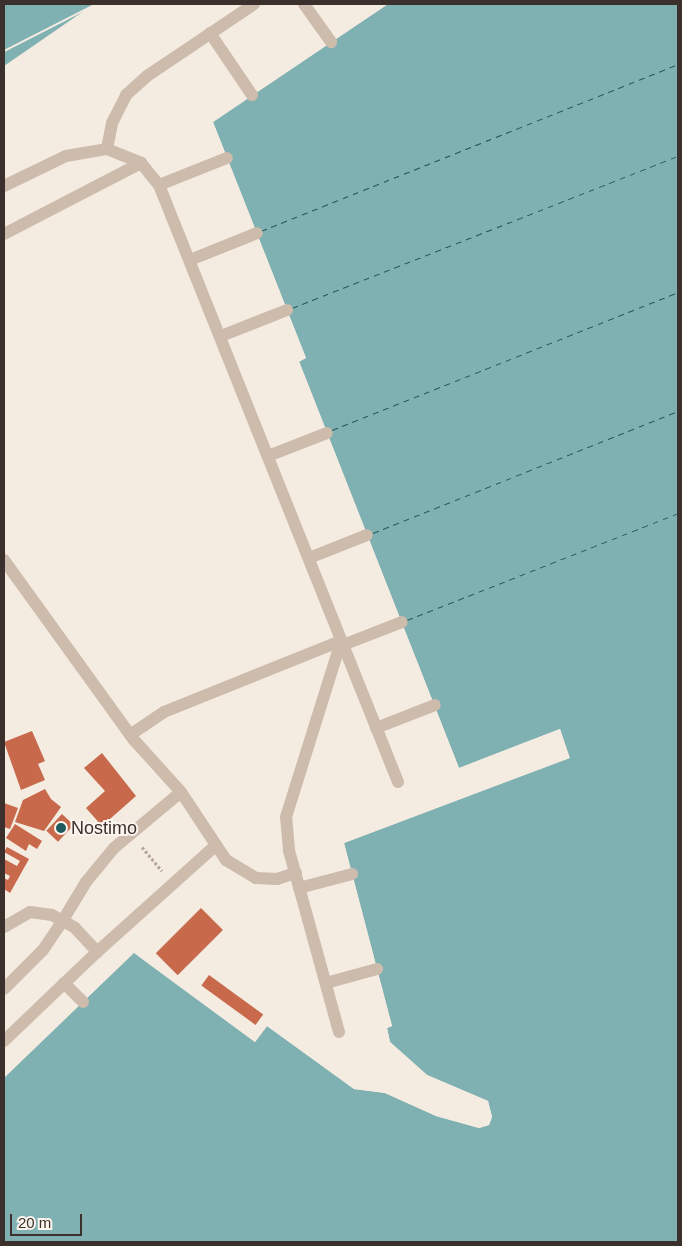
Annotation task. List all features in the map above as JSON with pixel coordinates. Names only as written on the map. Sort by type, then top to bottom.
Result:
[{"type":"street","points":[[107,149],[112,123],[126,95],[146,76],[254,4]]},
{"type":"street","points":[[304,4],[331,42]]},
{"type":"street","points":[[210,33],[252,96]]},
{"type":"street","points":[[4,186],[66,156],[107,149],[141,163],[159,185],[398,782]]},
{"type":"street","points":[[159,185],[227,158]]},
{"type":"street","points":[[4,234],[141,163]]},
{"type":"street","points":[[190,260],[257,233]]},
{"type":"street","points":[[221,336],[287,310]]},
{"type":"street","points":[[268,456],[327,432]]},
{"type":"street","points":[[309,558],[368,535]]},
{"type":"street","points":[[4,560],[130,735],[180,792],[216,846],[232,865],[256,878],[277,879],[296,874]]},
{"type":"street","points":[[130,735],[164,712],[342,643],[402,622]]},
{"type":"street","points":[[339,1032],[286,834],[290,798],[342,643]]},
{"type":"street","points":[[376,728],[435,705]]},
{"type":"street","points":[[4,989],[43,950],[100,863],[130,833],[180,792]]},
{"type":"street","points":[[4,1041],[97,952],[216,846]]},
{"type":"street","points":[[300,888],[352,874]]},
{"type":"street","points":[[4,927],[30,912],[41,912],[63,920],[97,952]]},
{"type":"street","points":[[326,983],[377,969]]},
{"type":"street","points":[[64,983],[83,1002]]},
{"type":"path","points":[[130,833],[173,884]]},
{"type":"water","points":[[4,4],[94,4],[4,66]]},
{"type":"water","points":[[388,4],[678,4],[678,1242],[4,1242],[4,1078],[134,953],[255,1042],[267,1026],[354,1089],[385,1093],[436,1116],[479,1128],[489,1125],[492,1117],[488,1101],[427,1075],[390,1042],[387,1028],[392,1026],[344,843],[569,758],[560,729],[459,768],[299,361],[306,358],[213,122]]},
{"type":"pier","points":[[94,4],[95,6],[4,52],[4,50]]},
{"type":"pier","points":[[383,4],[388,4],[213,122],[306,358],[299,362],[459,768],[560,729],[570,758],[344,843],[392,1026],[387,1028],[390,1042],[427,1075],[488,1101],[490,1109],[486,1103],[426,1077],[388,1043],[384,1028],[389,1025],[342,842],[567,756],[558,732],[457,769],[296,362],[303,357],[210,122]]},
{"type":"pier","points":[[134,953],[255,1038],[268,1024],[356,1086],[386,1090],[437,1114],[479,1125],[487,1123],[490,1109],[492,1117],[489,1125],[479,1128],[436,1116],[385,1093],[354,1089],[267,1026],[255,1042]]},
{"type":"building","points":[[32,731],[45,761],[38,764],[45,780],[21,790],[4,742]]},
{"type":"building","points":[[102,753],[136,796],[102,826],[86,808],[105,791],[84,768]]},
{"type":"building","points":[[45,789],[51,799],[61,807],[44,831],[15,822],[23,800]]},
{"type":"building","points":[[4,803],[18,808],[10,829],[4,827]]},
{"type":"building","name":"Nostimo","points":[[62,814],[74,825],[58,842],[46,831]]},
{"type":"building","points":[[15,824],[42,841],[37,849],[29,844],[26,851],[6,838]]},
{"type":"building","points":[[7,847],[29,859],[10,893],[4,889],[4,878],[8,880],[10,876],[4,873],[4,859],[17,866],[20,861],[4,852]]},
{"type":"building","points":[[201,908],[223,930],[178,975],[156,953]]},
{"type":"building","points":[[209,975],[263,1014],[256,1025],[201,986]]},
{"type":"ferry route","points":[[261,231],[678,64]]},
{"type":"ferry route","points":[[292,308],[678,156]]},
{"type":"ferry route","points":[[332,430],[678,292]]},
{"type":"ferry route","points":[[373,533],[678,411]]},
{"type":"ferry route","points":[[407,620],[678,513]]},
{"type":"place","name":"Nostimo","points":[[61,828]]}]
